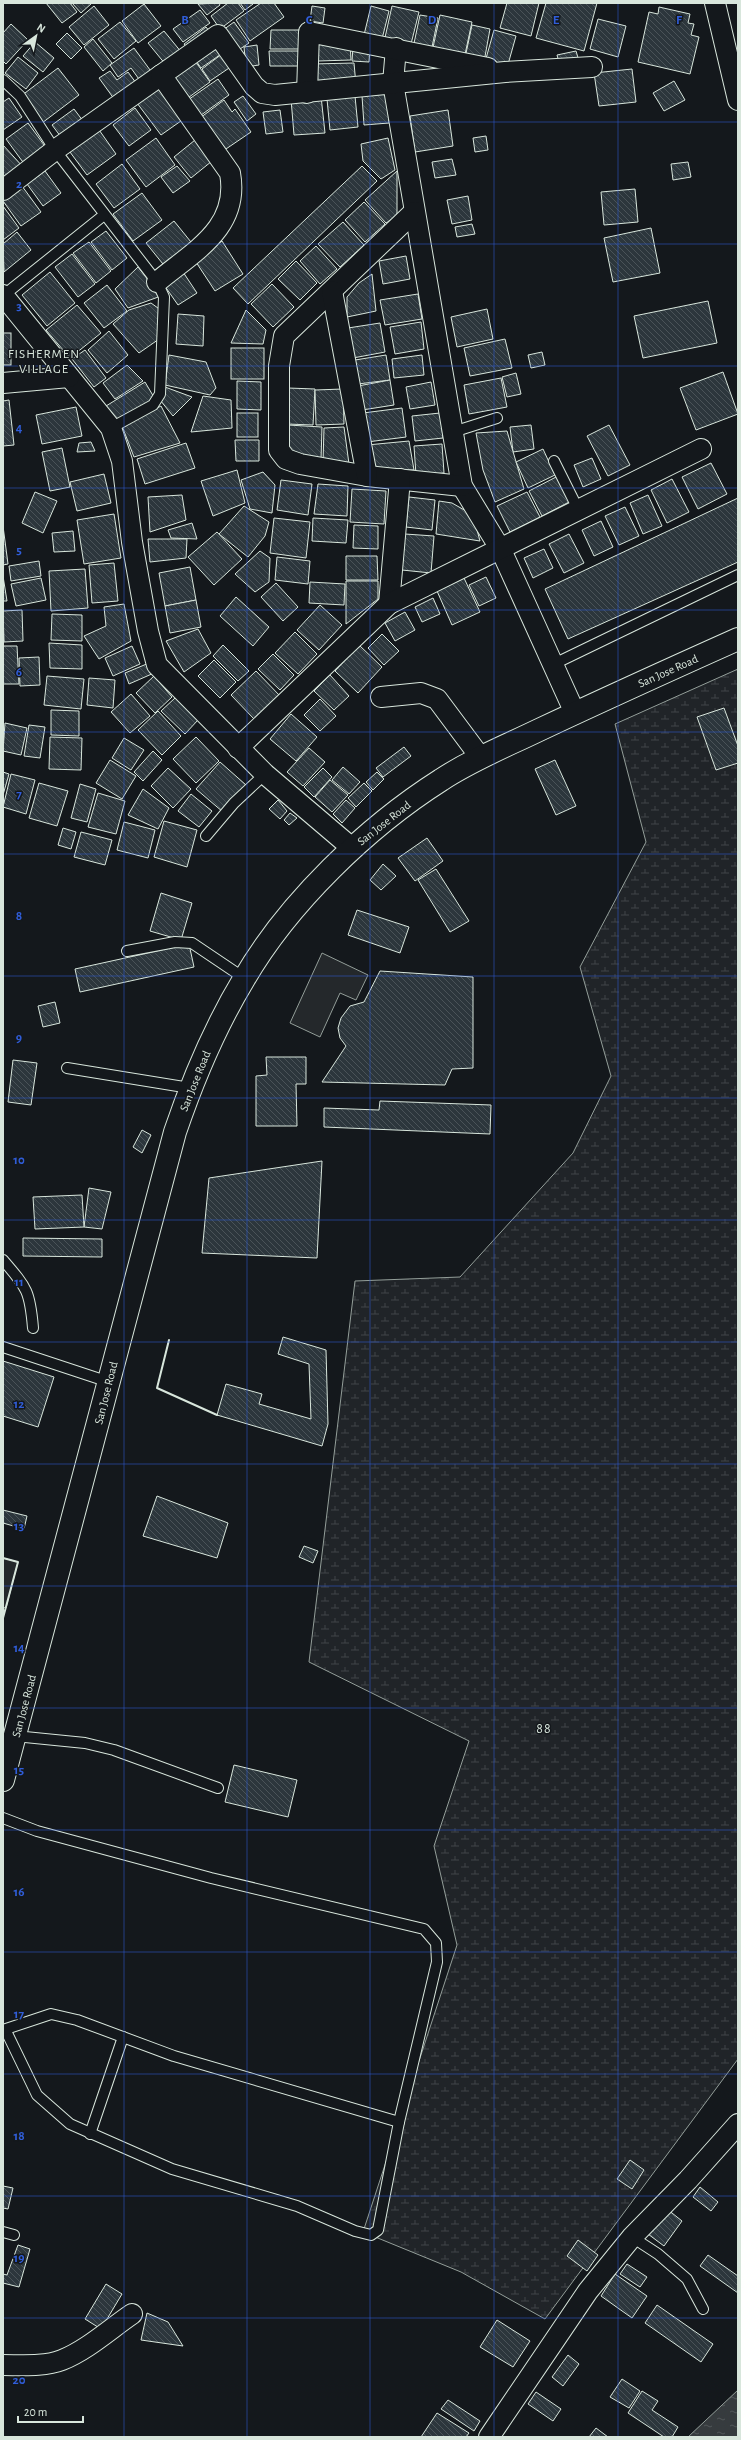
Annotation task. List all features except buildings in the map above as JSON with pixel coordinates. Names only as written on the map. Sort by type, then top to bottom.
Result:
[{"type":"main road","name":"San Jose Road","points":[[3,1780],[175,1132],[190,1088],[244,978],[272,937],[304,898],[352,848],[441,780],[481,758],[575,713],[738,639]]},
{"type":"street","points":[[715,3],[735,68],[738,100]]},
{"type":"street","points":[[307,93],[309,32],[396,48],[505,72]]},
{"type":"street","points":[[3,190],[55,150],[218,35],[254,86],[262,93],[275,95],[505,72],[592,67]]},
{"type":"street","points":[[396,48],[393,83],[462,486],[501,550],[575,713]]},
{"type":"street","points":[[157,282],[219,230],[226,218],[233,187],[230,172],[161,75]]},
{"type":"street","points":[[414,212],[284,336],[279,366],[279,450],[286,459],[300,464],[367,476],[462,486]]},
{"type":"street","points":[[332,291],[367,476]]},
{"type":"street","points":[[3,295],[111,428],[122,461],[132,542],[148,631],[157,665],[265,774],[352,848]]},
{"type":"street","points":[[3,383],[69,377]]},
{"type":"street","points":[[238,748],[389,604],[501,550],[701,449]]},
{"type":"street","points":[[389,604],[400,479]]},
{"type":"street","points":[[381,697],[421,693],[437,699],[481,758]]},
{"type":"street","points":[[489,2437],[588,2291],[632,2237],[688,2180],[738,2124]]},
{"type":"street","points":[[3,2365],[40,2364],[61,2360],[82,2349],[132,2314]]},
{"type":"lane","points":[[3,80],[20,96],[55,150],[157,282],[164,297],[160,394],[153,405],[111,428]]},
{"type":"lane","points":[[3,295],[104,215]]},
{"type":"lane","points":[[453,432],[497,418]]},
{"type":"lane","points":[[554,461],[579,511]]},
{"type":"lane","points":[[554,664],[738,575]]},
{"type":"lane","points":[[206,836],[234,803],[265,774]]},
{"type":"lane","points":[[127,951],[175,942],[192,943],[244,978]]},
{"type":"lane","points":[[67,1068],[190,1088]]},
{"type":"lane","points":[[3,1260],[23,1283],[31,1299],[33,1328]]},
{"type":"lane","points":[[3,1347],[109,1382]]},
{"type":"lane","points":[[15,1736],[85,1743],[114,1750],[218,1788]]},
{"type":"lane","points":[[3,1818],[37,1831],[211,1878],[424,1929],[436,1943],[437,1962],[399,2122],[378,2230],[371,2235],[348,2229],[297,2206],[172,2169],[70,2124],[37,2095],[5,2031],[28,2020],[51,2014],[77,2020],[174,2056],[399,2122]]},
{"type":"lane","points":[[90,2134],[123,2037]]},
{"type":"lane","points":[[3,2232],[14,2235]]},
{"type":"lane","points":[[632,2237],[658,2254],[687,2279],[703,2309]]},
{"type":"green space","points":[[738,669],[738,2059],[545,2319],[461,2272],[363,2232],[457,1945],[434,1846],[469,1741],[309,1662],[355,1281],[460,1277],[573,1153],[611,1076],[580,967],[646,842],[615,724]]},
{"type":"shaded area","points":[[322,953],[368,975],[356,1000],[340,993],[320,1037],[290,1023]]},
{"type":"shaded area","points":[[3,1558],[18,1562],[6,1608],[3,1607]]},
{"type":"water","points":[[738,2390],[738,2437],[688,2437]]},
{"type":"wall","points":[[169,1340],[157,1388],[217,1415]]},
{"type":"wall","points":[[3,1558],[18,1562],[3,1618]]},
{"type":"district","name":"FISHERMEN VILLAGE","points":[[44,360]]},
{"type":"district","name":"88","points":[[544,1728]]}]
